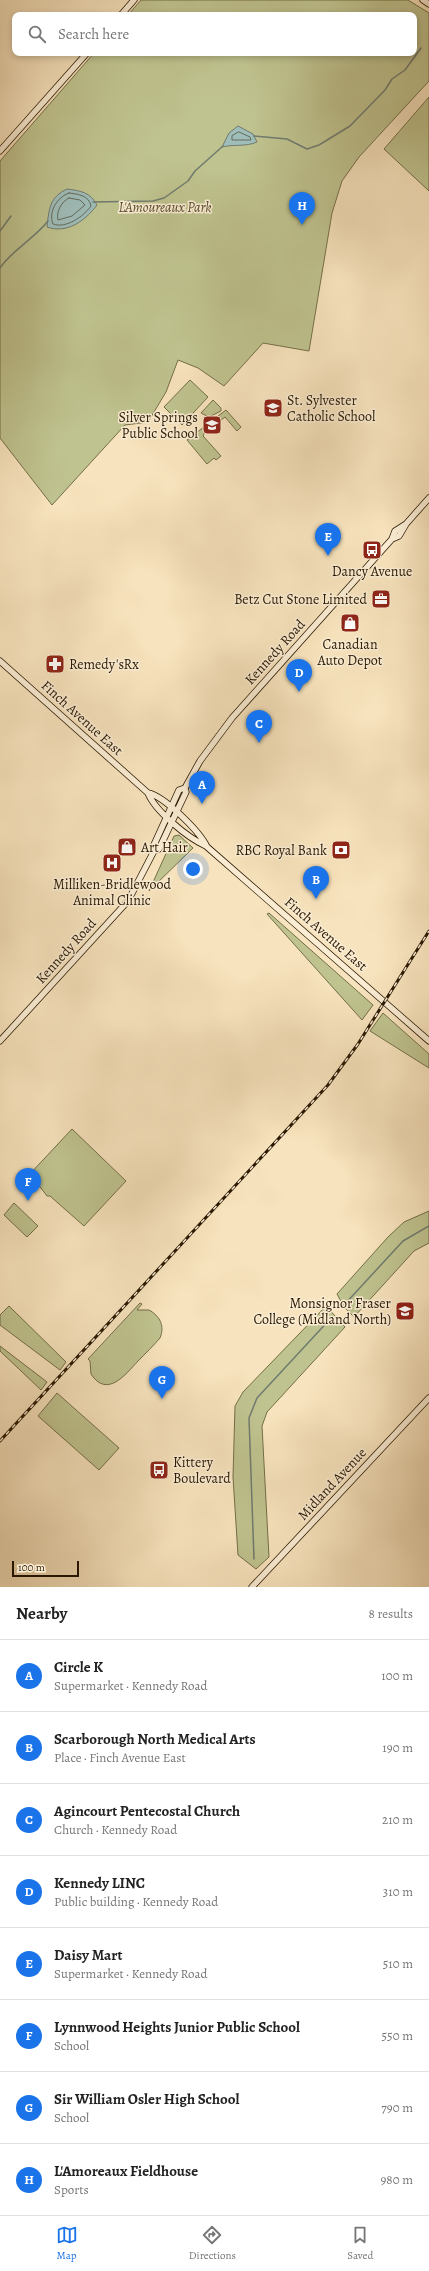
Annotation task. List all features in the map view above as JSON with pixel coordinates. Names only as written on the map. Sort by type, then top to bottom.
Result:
[{"type":"main road","points":[[124,12],[134,0]]},
{"type":"main road","points":[[423,0],[429,4]]},
{"type":"main road","points":[[0,151],[84,56]]},
{"type":"main road","name":"Kennedy Road","points":[[154,851],[159,849],[173,822],[186,792],[185,788],[200,760],[232,718],[392,539],[394,531],[406,524],[429,498]]},
{"type":"main road","name":"Finch Avenue East","points":[[0,661],[148,793],[152,802],[173,822],[195,841],[206,846],[429,1041]]},
{"type":"main road","name":"Kennedy Road","points":[[0,1041],[128,901],[154,851],[153,847],[179,790],[185,788]]},
{"type":"main road","name":"Finch Avenue East","points":[[148,793],[156,795],[200,834],[206,846]]},
{"type":"main road","name":"Midland Avenue","points":[[252,1587],[429,1398]]},
{"type":"green space","name":"L'Amoureaux Park","points":[[141,0],[408,0],[429,13],[429,81],[359,157],[342,181],[332,213],[309,351],[263,343],[224,386],[198,368],[178,360],[166,392],[148,422],[125,425],[52,505],[0,438],[0,161],[91,56],[417,56],[417,12],[131,12]]},
{"type":"green space","points":[[429,97],[429,191],[384,149]]},
{"type":"green space","points":[[190,380],[208,397],[182,425],[164,407]]},
{"type":"green space","points":[[213,400],[221,408],[221,411],[209,417],[201,413]]},
{"type":"green space","points":[[226,410],[241,427],[237,431],[225,417],[205,432],[203,436],[221,456],[216,460],[214,458],[207,464],[187,440]]},
{"type":"green space","points":[[179,835],[193,848],[149,891],[174,836]]},
{"type":"green space","points":[[269,913],[373,1005],[362,1020],[267,914]]},
{"type":"green space","points":[[383,1013],[429,1054],[429,1068],[370,1031]]},
{"type":"green space","points":[[72,1129],[126,1181],[84,1226],[50,1196],[47,1196],[28,1176]]},
{"type":"green space","points":[[14,1203],[38,1226],[27,1237],[4,1215]]},
{"type":"green space","points":[[429,1211],[429,1243],[414,1251],[354,1317],[344,1307],[337,1294],[388,1237],[404,1222]]},
{"type":"green space","points":[[140,1303],[142,1304],[137,1310],[149,1310],[159,1318],[162,1325],[160,1338],[128,1372],[116,1382],[103,1384],[97,1381],[91,1374],[90,1361],[88,1359]]},
{"type":"green space","points":[[9,1306],[66,1362],[60,1370],[0,1325],[0,1315]]},
{"type":"green space","points":[[326,1306],[345,1327],[267,1412],[262,1426],[269,1557],[256,1569],[238,1555],[233,1477],[235,1406],[243,1392]]},
{"type":"green space","points":[[0,1346],[47,1382],[41,1390],[0,1351]]},
{"type":"green space","points":[[57,1393],[119,1448],[99,1470],[38,1416]]},
{"type":"water","points":[[238,126],[253,134],[257,142],[222,147],[229,133]]},
{"type":"water","points":[[67,189],[85,193],[91,197],[97,205],[87,216],[75,225],[62,229],[47,227],[51,204],[61,192]]},
{"type":"waterway","points":[[417,54],[421,48]]},
{"type":"waterway","points":[[254,136],[287,139],[307,149],[319,145],[350,126],[385,90],[392,79],[405,70],[415,56]]},
{"type":"waterway","points":[[93,202],[153,201],[164,198],[188,181],[195,171],[223,146]]},
{"type":"waterway","points":[[0,231],[11,216]]},
{"type":"waterway","points":[[0,268],[11,255],[48,221]]},
{"type":"waterway","points":[[344,1305],[403,1241],[429,1226]]},
{"type":"waterway","points":[[254,1559],[249,1418],[257,1398],[332,1317]]},
{"type":"railway","points":[[0,1441],[328,1085],[358,1044],[429,931]]},
{"type":"place","name":"L'Amoreaux Fieldhouse","points":[[302,225]]},
{"type":"place","name":"St. Sylvester Catholic School","points":[[273,408]]},
{"type":"place","name":"Silver Springs Public School","points":[[212,425]]},
{"type":"place","name":"Dancy Avenue","points":[[372,550]]},
{"type":"place","name":"Daisy Mart","points":[[328,556]]},
{"type":"place","name":"Betz Cut Stone Limited","points":[[381,599]]},
{"type":"place","name":"Canadian Auto Depot","points":[[350,623]]},
{"type":"place","name":"Remedy'sRx","points":[[55,664]]},
{"type":"place","name":"Kennedy LINC","points":[[299,692]]},
{"type":"place","name":"Agincourt Pentecostal Church","points":[[259,743]]},
{"type":"place","name":"Circle K","points":[[202,804]]},
{"type":"place","name":"Art Hair","points":[[127,847]]},
{"type":"place","name":"RBC Royal Bank","points":[[341,850]]},
{"type":"place","name":"Milliken-Bridlewood Animal Clinic","points":[[112,863]]},
{"type":"place","name":"Scarborough North Medical Arts","points":[[316,899]]},
{"type":"place","name":"Lynnwood Heights Junior Public School","points":[[28,1201]]},
{"type":"place","name":"Monsignor Fraser College (Midland North)","points":[[405,1311]]},
{"type":"place","name":"Sir William Osler High School","points":[[162,1399]]},
{"type":"place","name":"Kittery Boulevard","points":[[159,1470]]}]
